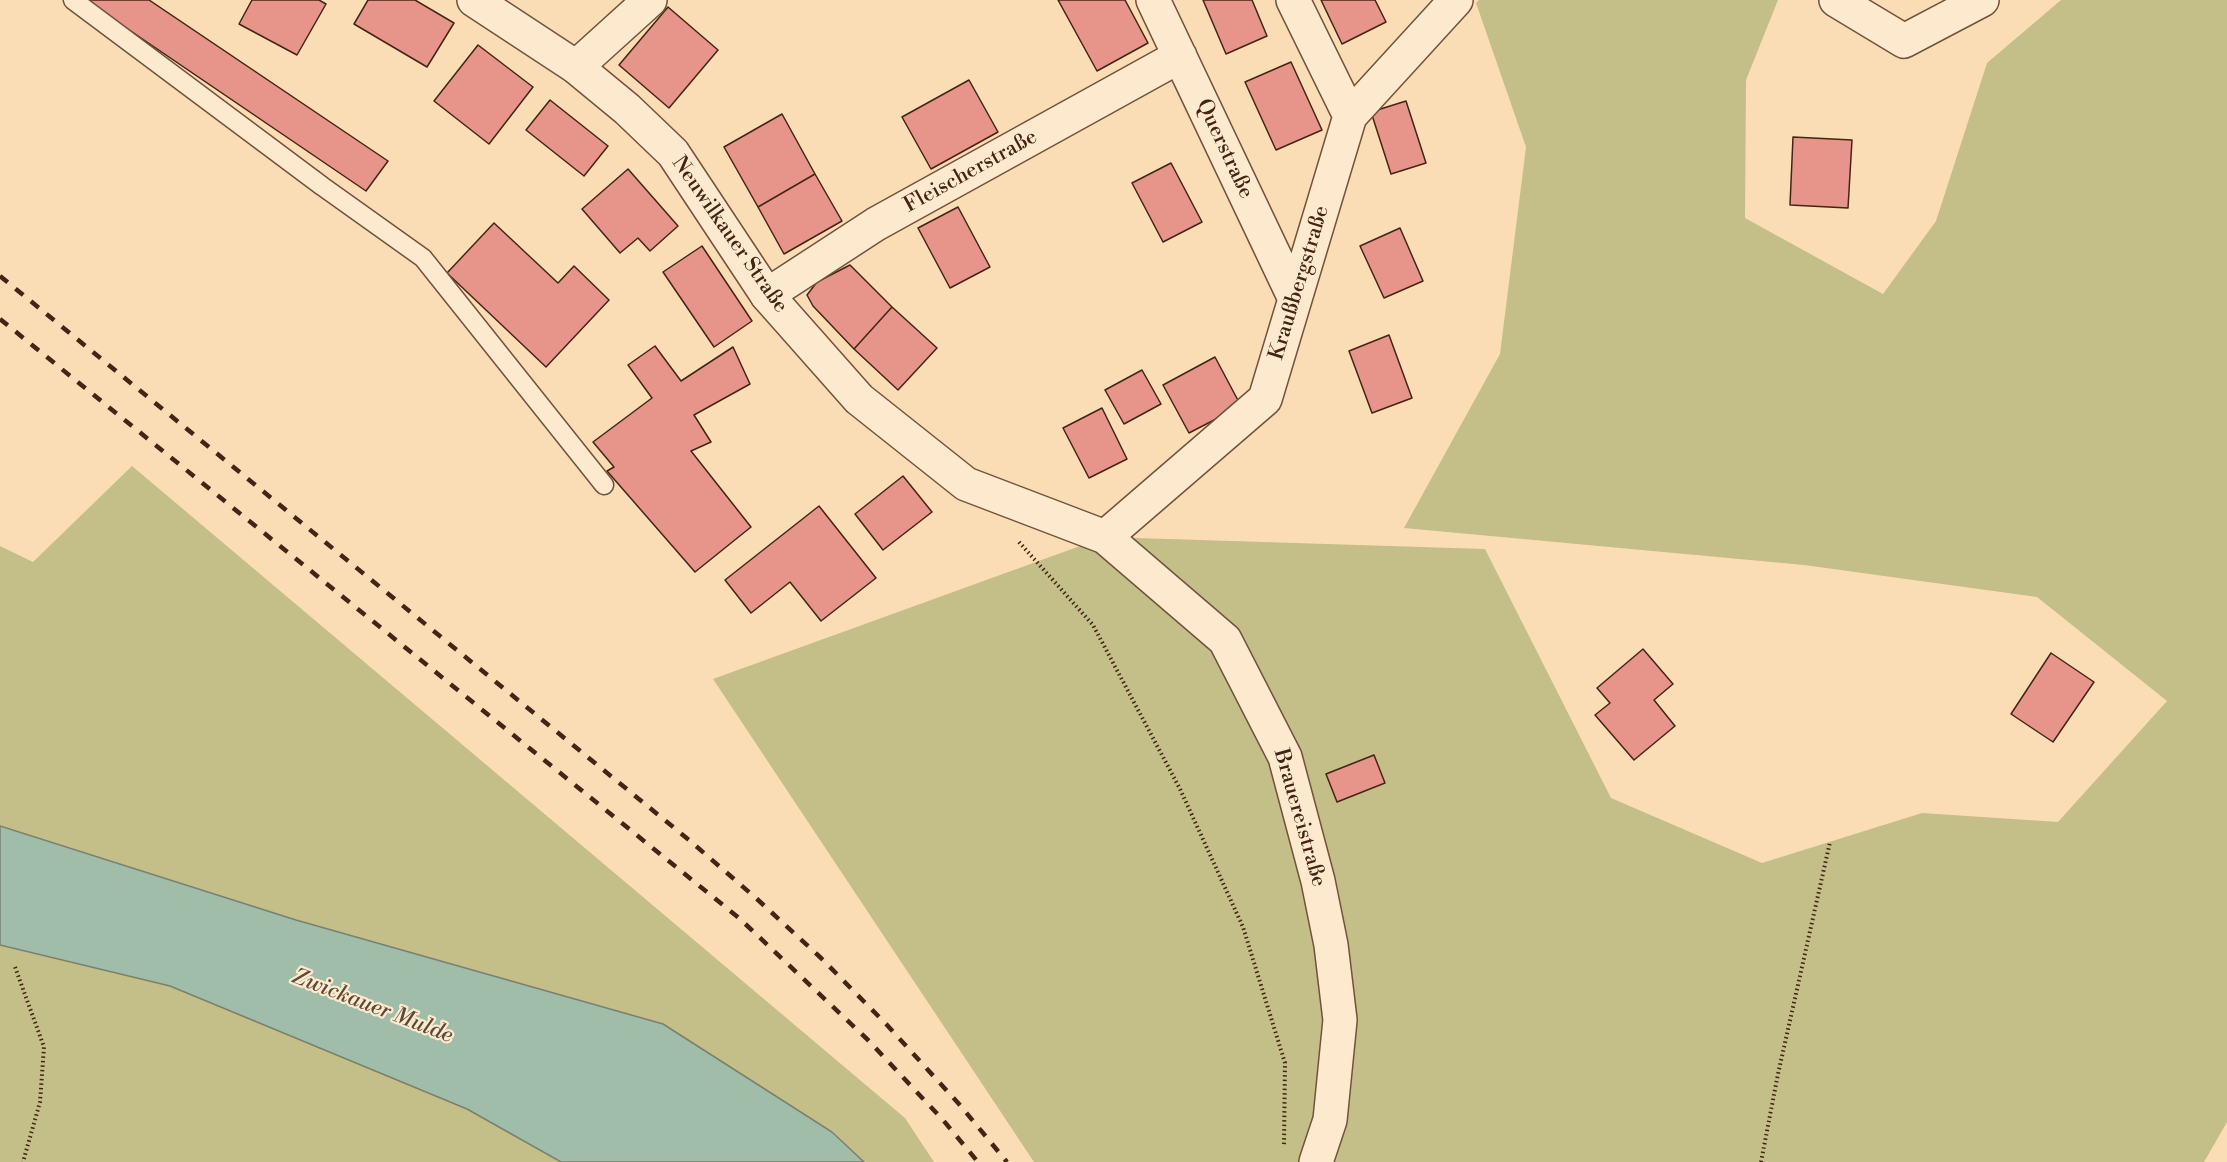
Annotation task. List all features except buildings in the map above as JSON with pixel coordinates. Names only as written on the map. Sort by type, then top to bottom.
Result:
[{"type":"street","name":"Neuwilkauer Straße","points":[[474,0],[576,67],[627,109],[673,153],[767,295],[859,399],[966,484],[1105,537]]},
{"type":"street","points":[[576,67],[650,0]]},
{"type":"street","name":"Querstraße","points":[[1152,0],[1295,299]]},
{"type":"street","points":[[1293,0],[1350,116]]},
{"type":"street","name":"Kraußbergstraße","points":[[1105,537],[1264,399],[1350,116],[1456,0]]},
{"type":"street","points":[[1836,0],[1904,41],[1982,0]]},
{"type":"street","name":"Fleischerstraße","points":[[767,295],[876,224],[1180,56]]},
{"type":"street","name":"Brauereistraße","points":[[1105,537],[1225,640],[1285,757],[1320,892],[1331,945],[1340,1020],[1330,1120],[1316,1162]]},
{"type":"lane","points":[[73,0],[322,186],[423,258],[604,485]]},
{"type":"path","points":[[1014,537],[1093,625],[1180,789],[1243,927],[1285,1063],[1284,1151]]},
{"type":"path","points":[[1761,1162],[1778,1074],[1830,842]]},
{"type":"path","points":[[15,967],[44,1047],[40,1102],[23,1162]]},
{"type":"shaded area","points":[[1479,0],[1778,0],[1746,80],[1745,218],[1883,294],[1936,221],[1987,63],[2061,0],[2227,0],[2227,1122],[2204,1162],[1034,1162],[713,679],[1105,537],[1485,549],[1611,798],[1762,863],[1922,813],[2058,822],[2167,701],[2037,597],[1804,565],[1404,528],[1500,354],[1526,147],[1476,3]]},
{"type":"shaded area","points":[[132,466],[905,1118],[934,1162],[864,1162],[832,1131],[663,1024],[296,920],[0,826],[0,546],[33,562]]},
{"type":"shaded area","points":[[0,945],[170,986],[467,1109],[561,1162],[0,1162]]},
{"type":"water","name":"Zwickauer Mulde","points":[[0,826],[296,920],[663,1024],[832,1132],[864,1162],[561,1162],[467,1109],[170,986],[0,945]]},
{"type":"railway","points":[[0,276],[689,840],[757,899],[821,958],[887,1025],[959,1104],[1007,1162]]},
{"type":"railway","points":[[0,319],[739,918],[868,1040],[943,1120],[978,1162]]}]
